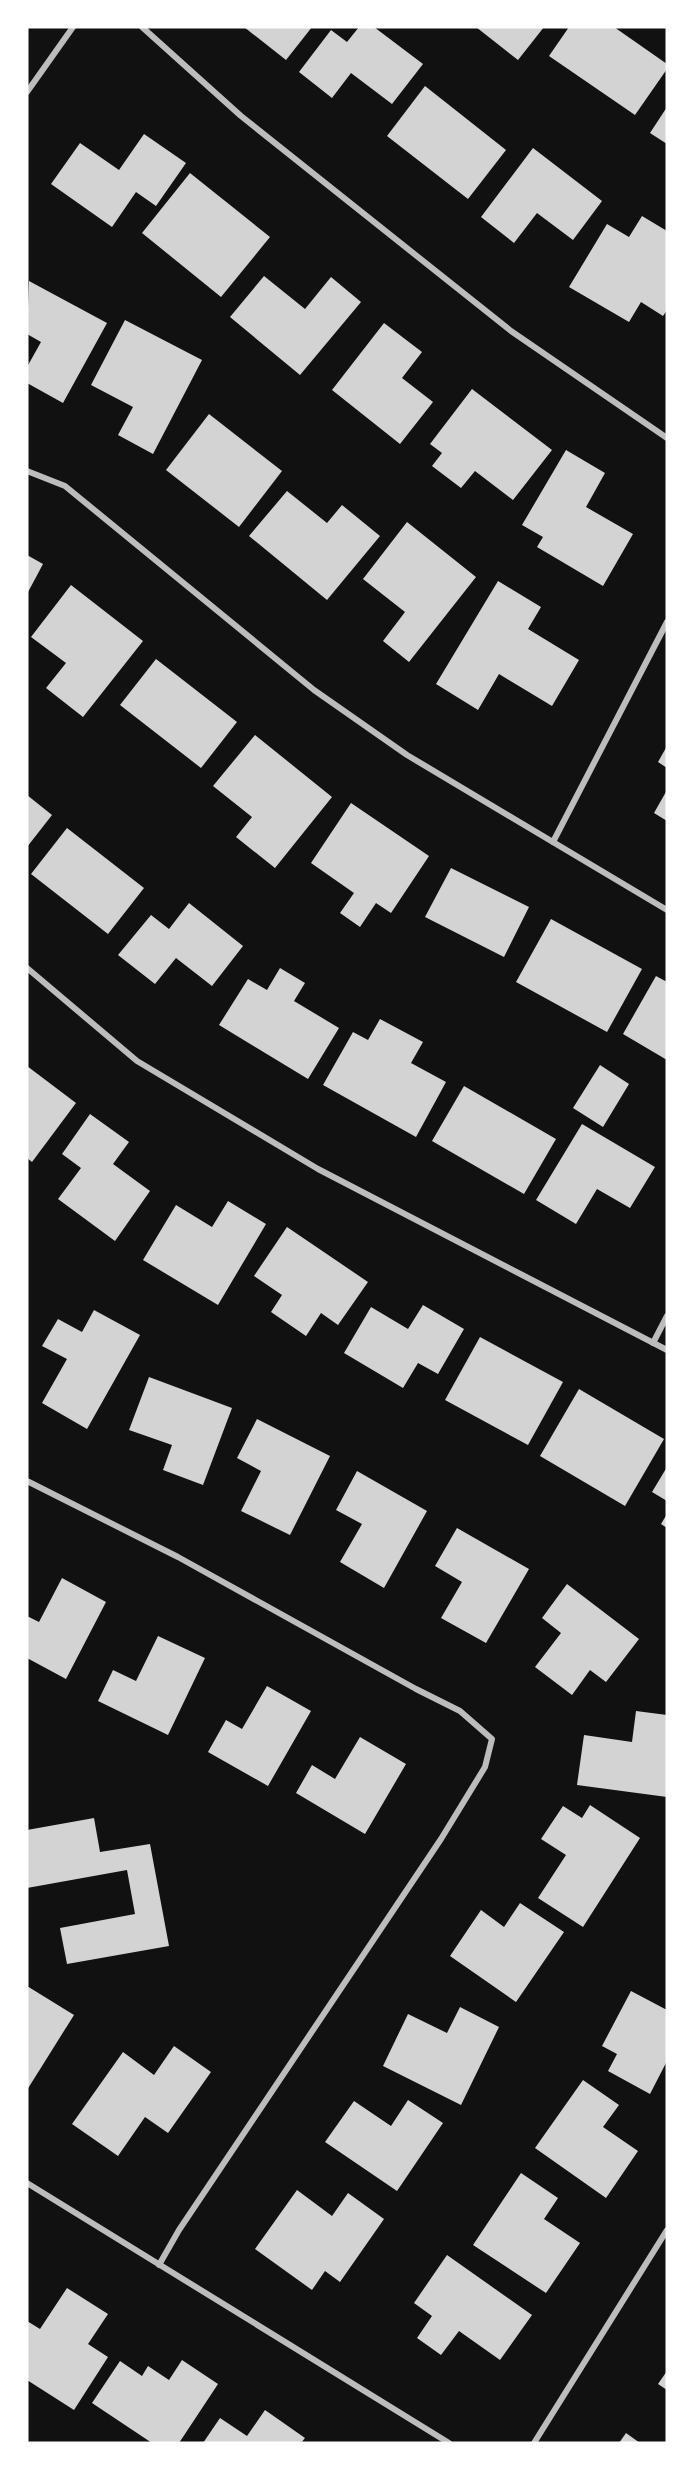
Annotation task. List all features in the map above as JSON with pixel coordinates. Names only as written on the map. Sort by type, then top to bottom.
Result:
[{"type":"street","points":[[27,92],[73,27]]},
{"type":"street","points":[[142,27],[241,116],[511,331],[667,438]]},
{"type":"street","points":[[27,471],[65,486],[314,690],[407,754],[667,910]]},
{"type":"street","points":[[553,842],[667,622]]},
{"type":"street","points":[[27,968],[137,1061],[318,1169],[667,1350]]},
{"type":"street","points":[[653,1343],[667,1316]]},
{"type":"street","points":[[27,1481],[178,1557],[460,1711],[492,1739],[485,1767],[441,1839],[185,2220],[159,2265]]},
{"type":"street","points":[[27,2183],[449,2443]]},
{"type":"street","points":[[534,2443],[667,2230]]},
{"type":"building","points":[[244,27],[312,27],[286,60]]},
{"type":"building","points":[[359,27],[374,27],[423,64],[392,104],[351,73],[332,98],[299,72],[331,30],[347,42]]},
{"type":"building","points":[[476,27],[544,27],[518,60]]},
{"type":"building","points":[[569,27],[614,27],[667,64],[667,69],[635,115],[549,56]]},
{"type":"building","points":[[425,86],[506,150],[468,199],[387,136]]},
{"type":"building","points":[[667,107],[667,144],[650,133]]},
{"type":"building","points":[[144,134],[186,163],[156,206],[136,192],[112,227],[51,184],[80,143],[119,170]]},
{"type":"building","points":[[533,148],[602,201],[573,240],[537,213],[514,243],[481,217]]},
{"type":"building","points":[[190,173],[270,237],[221,297],[142,233]]},
{"type":"building","points":[[642,216],[667,231],[667,310],[663,316],[641,302],[629,322],[569,287],[607,224],[629,237]]},
{"type":"building","points":[[264,276],[305,309],[331,277],[361,302],[300,375],[230,317]]},
{"type":"building","points":[[29,281],[107,323],[63,403],[27,383],[27,367],[41,342],[27,334]]},
{"type":"building","points":[[125,320],[202,360],[153,454],[118,435],[133,407],[91,385]]},
{"type":"building","points":[[384,323],[422,352],[402,378],[433,402],[400,444],[332,390]]},
{"type":"building","points":[[472,389],[552,450],[513,500],[475,471],[461,488],[432,466],[442,453],[430,444]]},
{"type":"building","points":[[209,414],[282,471],[239,527],[166,470]]},
{"type":"building","points":[[566,450],[605,473],[586,507],[633,534],[603,586],[537,547],[543,537],[522,525]]},
{"type":"building","points":[[287,491],[327,523],[342,505],[380,536],[327,600],[249,536]]},
{"type":"building","points":[[407,522],[476,577],[409,662],[383,641],[405,612],[363,579]]},
{"type":"building","points":[[27,555],[43,564],[27,594]]},
{"type":"building","points":[[498,581],[541,607],[528,629],[579,660],[552,706],[499,674],[478,710],[436,684]]},
{"type":"building","points":[[71,585],[143,641],[83,717],[46,688],[66,663],[31,637]]},
{"type":"building","points":[[156,659],[237,722],[201,768],[120,705]]},
{"type":"building","points":[[255,735],[332,797],[275,868],[236,837],[252,817],[213,786]]},
{"type":"building","points":[[667,746],[667,768],[658,762]]},
{"type":"building","points":[[667,790],[667,821],[654,813]]},
{"type":"building","points":[[27,795],[52,815],[27,847]]},
{"type":"building","points":[[351,803],[429,856],[391,913],[376,903],[360,927],[340,913],[354,893],[311,863]]},
{"type":"building","points":[[67,828],[144,888],[108,934],[31,874]]},
{"type":"building","points":[[451,868],[529,907],[504,957],[425,917]]},
{"type":"building","points":[[189,903],[243,946],[212,986],[176,958],[155,984],[118,955],[151,915],[169,929]]},
{"type":"building","points":[[551,919],[642,969],[607,1032],[516,982]]},
{"type":"building","points":[[280,968],[305,983],[294,1001],[339,1028],[308,1079],[219,1025],[248,979],[267,990]]},
{"type":"building","points":[[656,976],[667,982],[667,1060],[623,1034]]},
{"type":"building","points":[[380,1019],[423,1042],[411,1063],[446,1082],[416,1137],[323,1085],[353,1032],[368,1040]]},
{"type":"building","points":[[600,1065],[629,1084],[603,1127],[573,1108]]},
{"type":"building","points":[[27,1066],[76,1103],[32,1162],[27,1158]]},
{"type":"building","points":[[464,1086],[556,1139],[524,1194],[432,1141]]},
{"type":"building","points":[[90,1114],[129,1142],[113,1164],[150,1191],[115,1241],[58,1199],[81,1168],[62,1154]]},
{"type":"building","points":[[582,1124],[655,1167],[630,1208],[597,1189],[576,1224],[536,1200]]},
{"type":"building","points":[[228,1201],[266,1224],[218,1305],[143,1260],[176,1205],[212,1227]]},
{"type":"building","points":[[287,1227],[368,1282],[338,1325],[321,1313],[306,1336],[271,1312],[282,1295],[254,1276]]},
{"type":"building","points":[[423,1305],[464,1329],[438,1374],[418,1363],[403,1388],[344,1353],[371,1307],[408,1329]]},
{"type":"building","points":[[94,1310],[140,1335],[87,1429],[42,1403],[67,1359],[42,1346],[58,1319],[82,1332]]},
{"type":"building","points":[[480,1337],[563,1382],[528,1445],[445,1400]]},
{"type":"building","points":[[149,1377],[232,1408],[203,1485],[163,1470],[172,1445],[129,1430]]},
{"type":"building","points":[[579,1389],[664,1439],[625,1506],[540,1456]]},
{"type":"building","points":[[257,1419],[330,1456],[290,1535],[241,1511],[261,1471],[237,1458]]},
{"type":"building","points":[[667,1467],[667,1501],[652,1492]]},
{"type":"building","points":[[357,1471],[427,1511],[384,1588],[340,1562],[362,1524],[336,1510]]},
{"type":"building","points":[[667,1514],[667,1528],[661,1524]]},
{"type":"building","points":[[457,1528],[529,1569],[486,1643],[441,1618],[462,1582],[435,1566]]},
{"type":"building","points":[[62,1578],[106,1602],[66,1679],[27,1658],[27,1616],[39,1622]]},
{"type":"building","points":[[567,1584],[639,1639],[606,1682],[590,1670],[572,1695],[535,1667],[561,1633],[542,1618]]},
{"type":"building","points":[[158,1636],[205,1658],[168,1735],[98,1701],[113,1670],[136,1681]]},
{"type":"building","points":[[267,1686],[311,1711],[268,1786],[208,1752],[226,1720],[242,1729]]},
{"type":"building","points":[[636,1711],[667,1715],[667,1797],[577,1785],[584,1735],[632,1742]]},
{"type":"building","points":[[360,1737],[406,1764],[365,1834],[296,1793],[312,1765],[335,1779]]},
{"type":"building","points":[[590,1805],[640,1838],[583,1927],[538,1898],[566,1855],[541,1839],[563,1806],[582,1818]]},
{"type":"building","points":[[94,1818],[100,1852],[150,1844],[169,1946],[67,1964],[60,1928],[135,1914],[127,1870],[27,1888],[27,1830]]},
{"type":"building","points":[[520,1903],[564,1932],[516,2002],[450,1956],[481,1910],[504,1927]]},
{"type":"building","points":[[27,1986],[74,2015],[27,2090]]},
{"type":"building","points":[[631,1991],[667,2010],[667,2061],[650,2094],[608,2071],[617,2054],[602,2046]]},
{"type":"building","points":[[460,2007],[499,2027],[461,2105],[383,2066],[408,2014],[447,2033]]},
{"type":"building","points":[[174,2046],[211,2072],[168,2133],[145,2117],[118,2156],[72,2124],[123,2052],[154,2075]]},
{"type":"building","points":[[583,2080],[619,2105],[603,2127],[638,2151],[606,2198],[535,2148]]},
{"type":"building","points":[[408,2100],[443,2123],[397,2191],[325,2142],[354,2101],[391,2126]]},
{"type":"building","points":[[521,2173],[558,2198],[544,2219],[580,2243],[546,2293],[473,2245]]},
{"type":"building","points":[[297,2190],[332,2216],[348,2193],[384,2219],[340,2282],[325,2271],[312,2290],[255,2249]]},
{"type":"building","points":[[447,2255],[532,2315],[500,2360],[459,2331],[441,2355],[417,2338],[432,2316],[414,2303]]},
{"type":"building","points":[[67,2288],[108,2314],[88,2344],[108,2357],[74,2410],[27,2380],[27,2321],[40,2329]]},
{"type":"building","points":[[182,2360],[218,2384],[179,2443],[152,2443],[92,2403],[120,2361],[142,2376],[148,2366],[169,2380]]},
{"type":"building","points":[[667,2371],[667,2390],[658,2384]]},
{"type":"building","points":[[265,2410],[305,2438],[301,2443],[203,2443],[220,2418],[247,2436]]},
{"type":"building","points":[[626,2433],[640,2443],[619,2443]]}]
